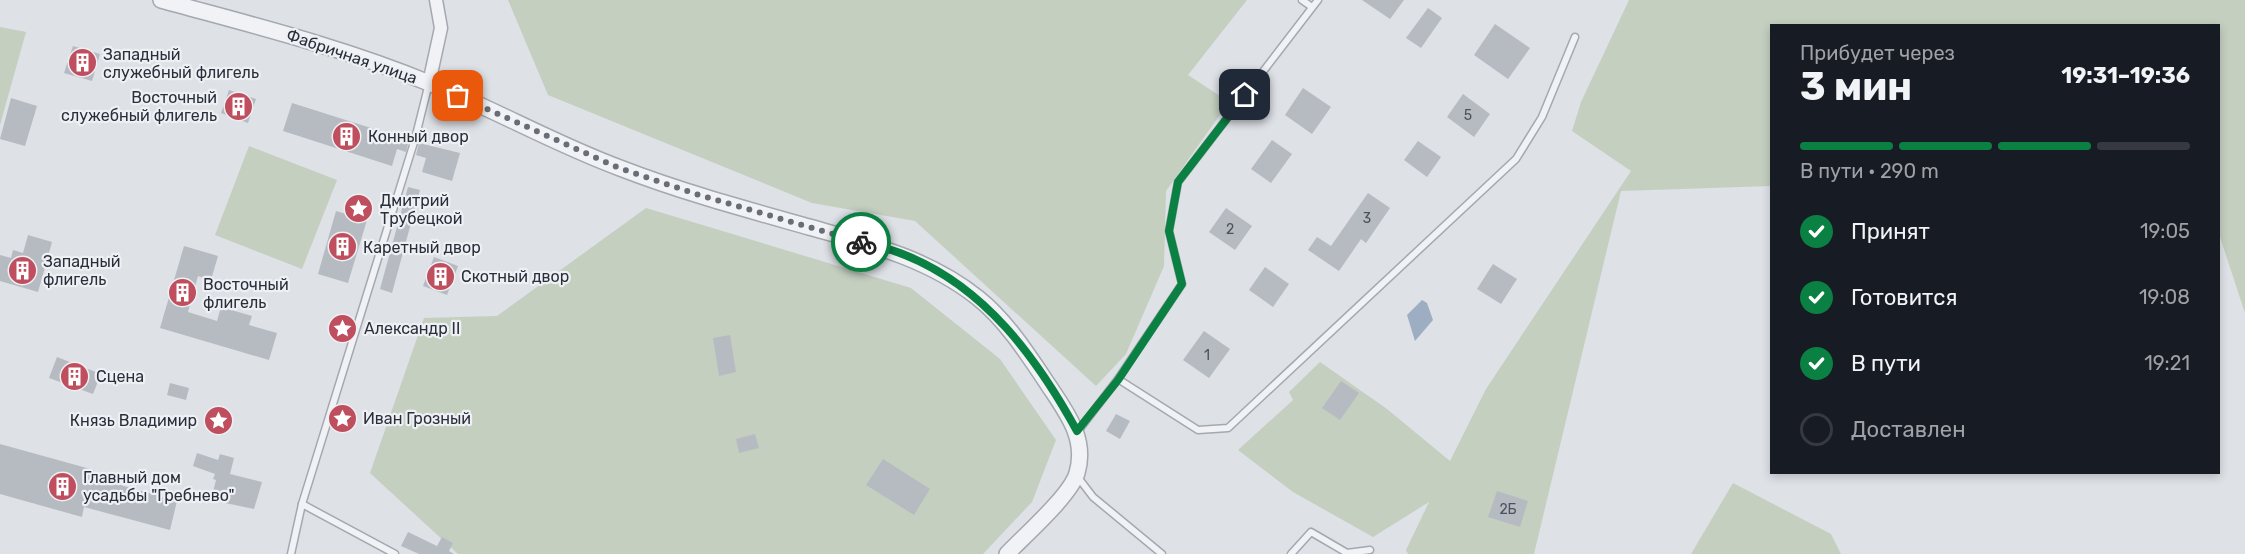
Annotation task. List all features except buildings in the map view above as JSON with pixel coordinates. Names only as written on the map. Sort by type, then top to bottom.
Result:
[{"type":"street","name":"Фабричная улица","points":[[161,0],[329,46],[429,83],[619,168],[699,195],[905,255],[945,275],[980,299],[1010,332],[1037,368],[1077,431],[1080,456],[1077,476]]},
{"type":"street","points":[[429,83],[441,28],[436,0]]},
{"type":"street","points":[[1007,554],[1063,495],[1077,476]]},
{"type":"lane","points":[[1302,0],[1312,8]]},
{"type":"lane","points":[[1077,431],[1118,380],[1182,284],[1169,231],[1178,182],[1318,0]]},
{"type":"lane","points":[[1118,380],[1198,430],[1228,428],[1516,159],[1542,117],[1575,37]]},
{"type":"lane","points":[[291,554],[302,504],[415,140],[429,83]]},
{"type":"lane","points":[[1077,476],[1093,497],[1162,554]]},
{"type":"lane","points":[[302,504],[395,554]]},
{"type":"lane","points":[[1291,554],[1311,532],[1347,553],[1370,550]]},
{"type":"green space","points":[[508,0],[1247,0],[1188,75],[1229,102],[1166,191],[1164,266],[1126,354],[1096,386],[915,221],[812,203],[548,95]]},
{"type":"green space","points":[[1629,0],[2245,0],[2245,313],[2220,237],[2220,24],[1770,24],[1770,186],[1621,191],[1534,554],[1408,554],[1406,550],[1429,502],[1373,537],[1293,492],[1238,450],[1293,400],[1289,392],[1320,362],[1387,409],[1450,461],[1486,389],[1631,171],[1572,131],[1581,102]]},
{"type":"green space","points":[[0,27],[26,32],[0,125]]},
{"type":"green space","points":[[249,146],[337,180],[302,269],[215,235]]},
{"type":"green space","points":[[646,208],[911,288],[1000,359],[1056,440],[1032,502],[983,554],[458,554],[370,473],[424,318],[497,316]]},
{"type":"green space","points":[[1733,483],[1831,534],[1841,554],[1691,554]]},
{"type":"water","points":[[1422,300],[1427,303],[1433,320],[1415,341],[1407,315]]},
{"type":"way so far","points":[[458,96],[619,168],[699,195],[861,242]]},
{"type":"place","name":"Западный служебный флигель","points":[[82,63]]},
{"type":"place","name":"Восточный служебный флигель","points":[[238,106]]},
{"type":"place","name":"Конный двор","points":[[347,136]]},
{"type":"place","name":"Дмитрий Трубецкой","points":[[359,209]]},
{"type":"place","name":"Каретный двор","points":[[342,247]]},
{"type":"place","name":"Западный флигель","points":[[22,270]]},
{"type":"place","name":"Скотный двор","points":[[440,276]]},
{"type":"place","name":"Восточный флигель","points":[[182,293]]},
{"type":"place","name":"Александр II","points":[[343,328]]},
{"type":"place","name":"Сцена","points":[[75,376]]},
{"type":"place","name":"Иван Грозный","points":[[342,418]]},
{"type":"place","name":"Князь Владимир","points":[[218,420]]},
{"type":"place","name":"Главный дом усадьбы \"Гребнево\"","points":[[62,486]]},
{"type":"route","points":[[861,242],[905,255],[945,275],[980,299],[1010,332],[1037,368],[1077,431],[1118,380],[1182,284],[1169,231],[1178,182],[1245,95]]}]
